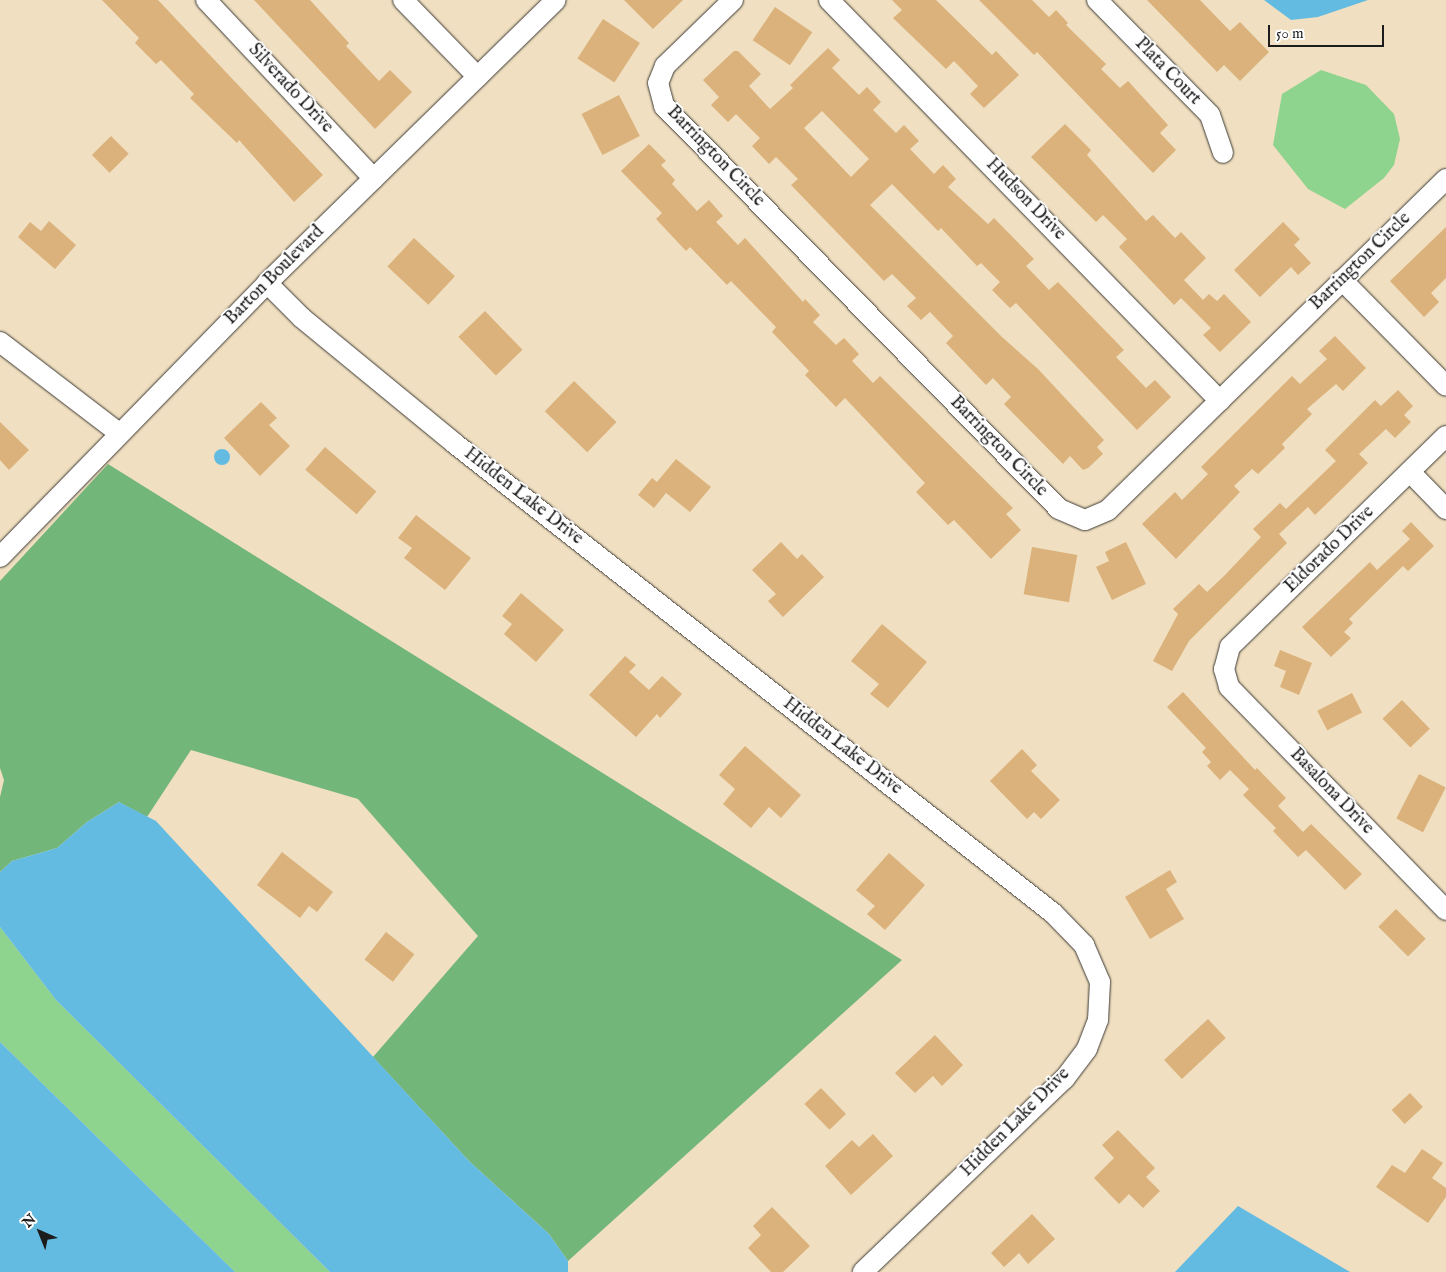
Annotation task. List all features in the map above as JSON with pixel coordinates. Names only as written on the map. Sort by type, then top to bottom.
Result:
[{"type":"street","name":"Silverado Drive","points":[[206,0],[374,179]]},
{"type":"street","points":[[403,0],[478,77]]},
{"type":"street","name":"Barton Boulevard","points":[[0,557],[267,283],[556,0]]},
{"type":"street","name":"Barrington Circle","points":[[733,0],[665,66],[658,83],[664,106],[1059,509],[1085,520],[1108,510],[1446,178]]},
{"type":"street","name":"Hudson Drive","points":[[829,0],[1220,401]]},
{"type":"street","name":"Plata Court","points":[[1097,0],[1210,115],[1224,153]]},
{"type":"street","points":[[1342,280],[1446,386]]},
{"type":"street","name":"Hidden Lake Drive","points":[[267,283],[302,318],[454,443],[1053,913],[1084,945],[1100,982],[1098,1020],[1086,1049],[1064,1079],[863,1272]]},
{"type":"street","points":[[0,342],[119,433]]},
{"type":"street","name":"Eldorado Drive","points":[[1224,669],[1230,647],[1446,436]]},
{"type":"street","points":[[1410,472],[1446,508]]},
{"type":"street","name":"Basalona Drive","points":[[1224,669],[1229,687],[1446,910]]},
{"type":"green space","points":[[1321,70],[1366,85],[1394,114],[1400,139],[1394,165],[1384,178],[1345,209],[1308,189],[1273,145],[1282,94]]},
{"type":"green space","points":[[108,464],[902,960],[568,1261],[549,1234],[469,1161],[373,1057],[478,936],[358,799],[191,750],[147,817],[119,802],[87,822],[57,848],[12,861],[0,872],[0,797],[4,780],[0,768],[0,581]]},
{"type":"green space","points":[[0,927],[56,1000],[330,1272],[235,1272],[0,1042]]},
{"type":"water","points":[[1264,0],[1368,0],[1318,17],[1291,20]]},
{"type":"water","points":[[219,449],[225,449],[230,454],[228,463],[219,465],[214,460],[214,454]]},
{"type":"water","points":[[119,802],[156,821],[469,1161],[549,1234],[568,1261],[568,1272],[330,1272],[56,1000],[0,927],[0,872],[12,861],[57,848],[87,822]]},
{"type":"water","points":[[0,1042],[235,1272],[0,1272]]},
{"type":"water","points":[[1238,1206],[1350,1272],[1175,1272]]},
{"type":"building","points":[[102,0],[158,0],[323,175],[294,202],[239,140],[237,143],[190,98],[194,94],[161,60],[156,64],[135,43],[139,38]]},
{"type":"building","points":[[254,0],[310,0],[349,43],[346,46],[379,81],[390,70],[412,92],[375,129]]},
{"type":"building","points":[[624,0],[683,0],[653,29]]},
{"type":"building","points":[[892,0],[936,0],[992,55],[996,51],[1019,75],[984,108],[970,94],[978,86],[954,61],[946,69],[893,18],[902,10]]},
{"type":"building","points":[[979,0],[1032,0],[1049,17],[1056,10],[1068,23],[1066,25],[1106,64],[1101,69],[1120,88],[1128,81],[1168,125],[1160,133],[1176,150],[1153,173],[1037,52],[1034,55]]},
{"type":"building","points":[[1147,0],[1200,0],[1230,31],[1240,22],[1269,52],[1240,81],[1224,65],[1217,72]]},
{"type":"building","points":[[775,7],[812,32],[790,65],[753,40]]},
{"type":"building","points":[[603,19],[640,43],[614,82],[577,58]]},
{"type":"building","points":[[828,48],[840,60],[832,68],[859,95],[867,87],[881,102],[873,110],[896,133],[904,125],[919,141],[910,149],[934,174],[943,165],[956,179],[948,187],[988,224],[994,218],[1034,259],[1026,266],[1049,290],[1058,282],[1124,350],[1116,357],[1146,388],[1155,380],[1171,397],[1137,430],[1016,303],[1010,308],[992,290],[1000,282],[981,263],[977,266],[941,228],[938,231],[892,184],[870,205],[1002,337],[1039,370],[1104,440],[1097,447],[1103,454],[1088,468],[1083,470],[1070,456],[1063,464],[1004,404],[1011,397],[993,378],[986,385],[946,343],[953,336],[930,312],[921,320],[907,306],[916,298],[892,274],[884,281],[791,185],[798,179],[776,157],[769,164],[752,146],[760,138],[736,114],[728,122],[711,105],[719,97],[703,80],[734,51],[738,51],[761,74],[749,86],[770,109],[793,88],[790,85]],"holes":[[[822,111],[869,159],[851,177],[804,128]]]},
{"type":"building","points":[[619,95],[640,136],[602,155],[582,114]]},
{"type":"building","points":[[1065,124],[1091,150],[1087,155],[1146,221],[1153,215],[1175,238],[1181,232],[1206,258],[1184,280],[1203,300],[1209,294],[1217,301],[1224,294],[1251,322],[1220,352],[1203,335],[1211,328],[1181,298],[1174,305],[1119,247],[1127,239],[1103,215],[1096,222],[1031,157]]},
{"type":"building","points":[[111,136],[129,154],[110,173],[92,155]]},
{"type":"building","points":[[649,144],[666,161],[661,165],[675,180],[672,184],[697,211],[709,200],[723,216],[716,222],[738,245],[745,238],[803,302],[805,299],[820,315],[813,322],[836,345],[844,338],[859,354],[852,361],[873,383],[880,376],[1013,508],[1006,514],[1021,530],[991,559],[954,520],[948,525],[916,492],[925,483],[845,398],[836,407],[805,375],[809,371],[772,332],[776,327],[731,281],[727,285],[690,247],[686,251],[656,219],[662,213],[621,171]]},
{"type":"building","points":[[49,221],[76,245],[55,269],[18,237],[30,222],[41,231]]},
{"type":"building","points":[[1283,222],[1300,239],[1294,245],[1311,263],[1298,275],[1291,267],[1260,297],[1234,270]]},
{"type":"building","points":[[1446,227],[1446,278],[1431,293],[1439,302],[1424,317],[1390,281]]},
{"type":"building","points":[[414,238],[455,276],[428,305],[387,267]]},
{"type":"building","points":[[485,311],[523,350],[496,376],[458,337]]},
{"type":"building","points":[[1335,336],[1366,368],[1343,391],[1336,384],[1307,409],[1312,414],[1282,444],[1285,448],[1258,474],[1252,469],[1234,486],[1240,492],[1176,559],[1142,524],[1175,492],[1182,500],[1208,474],[1201,467],[1292,376],[1300,384],[1327,359],[1319,351]]},
{"type":"building","points":[[574,381],[616,422],[587,452],[545,411]]},
{"type":"building","points":[[1398,390],[1413,406],[1404,415],[1411,422],[1395,438],[1386,429],[1359,454],[1368,463],[1344,487],[1315,515],[1308,507],[1279,534],[1287,543],[1189,641],[1172,671],[1153,661],[1178,614],[1173,609],[1199,584],[1207,592],[1225,575],[1261,537],[1253,529],[1280,503],[1286,509],[1336,461],[1325,450],[1375,400],[1381,406]]},
{"type":"building","points":[[261,402],[277,418],[269,425],[290,446],[260,476],[224,438]]},
{"type":"building","points":[[0,422],[29,450],[9,470],[0,460]]},
{"type":"building","points":[[325,447],[376,492],[357,514],[305,470]]},
{"type":"building","points":[[676,459],[711,487],[690,512],[666,493],[654,508],[638,495],[652,478],[657,482]]},
{"type":"building","points":[[416,515],[471,558],[445,590],[404,558],[412,548],[398,538]]},
{"type":"building","points":[[1411,522],[1434,546],[1408,571],[1403,566],[1349,619],[1353,623],[1344,632],[1351,638],[1331,657],[1302,627],[1370,562],[1377,570],[1410,539],[1402,531]]},
{"type":"building","points":[[781,542],[797,559],[802,554],[824,577],[783,617],[768,601],[776,594],[752,570]]},
{"type":"building","points":[[1126,542],[1146,584],[1112,600],[1096,567],[1109,561],[1105,552]]},
{"type":"building","points":[[1032,547],[1077,555],[1069,602],[1024,594]]},
{"type":"building","points":[[521,593],[564,630],[536,662],[504,634],[512,624],[502,616]]},
{"type":"building","points":[[882,624],[927,662],[888,708],[870,694],[879,684],[851,661]]},
{"type":"building","points":[[1280,650],[1312,663],[1299,695],[1280,687],[1286,671],[1274,666]]},
{"type":"building","points":[[625,656],[636,665],[629,672],[649,690],[662,676],[682,694],[660,718],[657,714],[636,737],[589,695]]},
{"type":"building","points":[[1183,692],[1255,770],[1257,768],[1286,798],[1278,806],[1303,832],[1311,824],[1362,874],[1345,890],[1306,850],[1298,857],[1273,831],[1276,828],[1243,795],[1249,789],[1230,770],[1220,780],[1207,766],[1211,762],[1202,752],[1206,748],[1167,707]]},
{"type":"building","points":[[1352,693],[1362,713],[1327,730],[1317,711]]},
{"type":"building","points":[[1402,700],[1430,729],[1410,748],[1383,719]]},
{"type":"building","points":[[745,746],[801,795],[781,818],[769,807],[751,828],[723,804],[735,789],[719,775]]},
{"type":"building","points":[[1022,749],[1037,765],[1031,771],[1060,800],[1041,819],[1034,812],[1027,819],[990,781]]},
{"type":"building","points":[[1419,774],[1446,788],[1423,832],[1396,819]]},
{"type":"building","points":[[282,852],[333,892],[317,912],[309,906],[300,918],[257,885]]},
{"type":"building","points":[[889,853],[925,885],[885,930],[867,914],[875,906],[856,890]]},
{"type":"building","points":[[1170,870],[1177,882],[1166,889],[1184,919],[1150,939],[1125,897]]},
{"type":"building","points":[[1396,909],[1426,939],[1408,956],[1378,927]]},
{"type":"building","points":[[386,932],[414,954],[393,982],[364,960]]},
{"type":"building","points":[[1208,1019],[1226,1038],[1182,1079],[1164,1060]]},
{"type":"building","points":[[935,1035],[963,1065],[942,1086],[933,1076],[915,1093],[895,1073]]},
{"type":"building","points":[[821,1088],[846,1114],[829,1130],[804,1104]]},
{"type":"building","points":[[1410,1093],[1423,1107],[1405,1124],[1392,1110]]},
{"type":"building","points":[[1118,1130],[1155,1168],[1146,1177],[1160,1191],[1143,1208],[1129,1194],[1119,1204],[1094,1178],[1114,1158],[1102,1145]]},
{"type":"building","points":[[873,1134],[893,1156],[851,1195],[825,1166],[852,1140],[859,1147]]},
{"type":"building","points":[[1422,1149],[1443,1163],[1432,1178],[1446,1188],[1446,1197],[1428,1223],[1376,1187],[1392,1165],[1405,1173]]},
{"type":"building","points":[[772,1207],[810,1246],[783,1272],[771,1272],[748,1248],[761,1235],[753,1226]]},
{"type":"building","points":[[1032,1214],[1055,1239],[1028,1264],[1019,1253],[1004,1267],[991,1253]]}]
